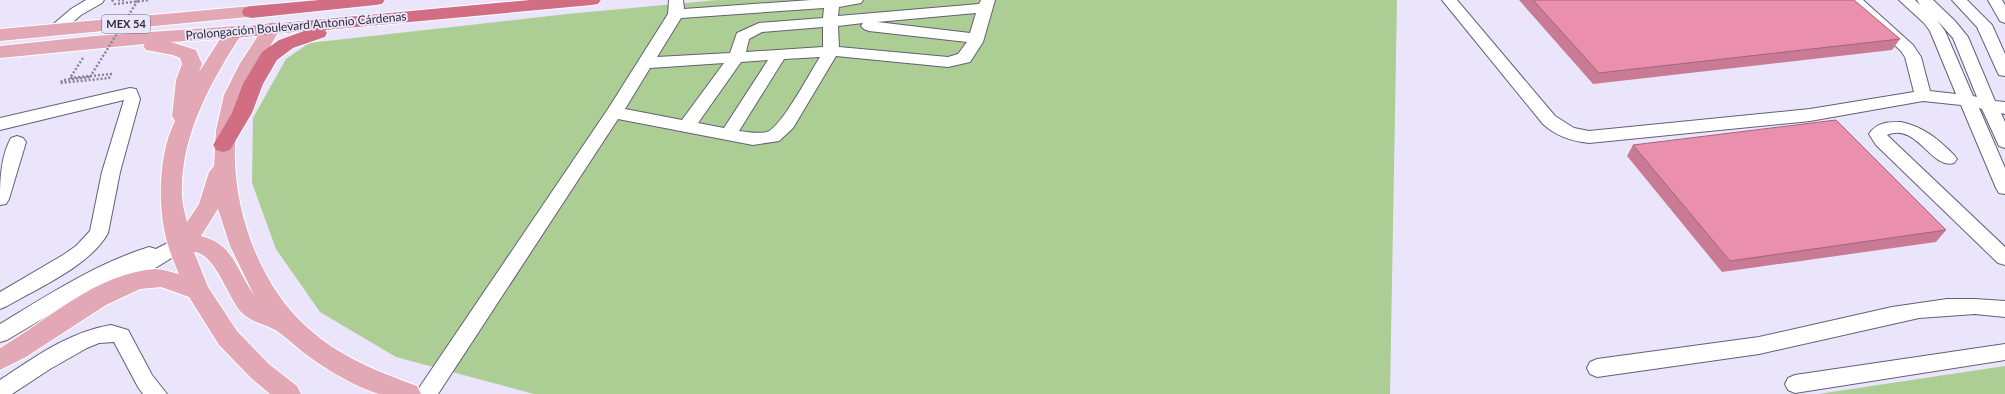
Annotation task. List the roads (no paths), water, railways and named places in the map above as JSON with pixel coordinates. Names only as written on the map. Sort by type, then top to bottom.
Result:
[{"type":"highway","name":"Prolongación Boulevard Antonio Cárdenas","points":[[257,6],[376,0]]},
{"type":"highway","name":"Prolongación Boulevard Antonio Cárdenas","points":[[234,32],[592,0]]},
{"type":"highway","points":[[272,28],[293,4]]},
{"type":"highway","points":[[234,32],[257,6]]},
{"type":"highway","points":[[223,153],[254,84],[269,56],[277,49],[293,41],[362,21]]},
{"type":"main road","points":[[178,19],[231,0]]},
{"type":"main road","name":"Prolongación Boulevard Antonio Cárdenas","points":[[0,35],[178,19],[257,6]]},
{"type":"main road","points":[[179,244],[196,228],[210,207],[223,153],[231,104],[243,74],[272,28]]},
{"type":"main road","name":"Prolongación Boulevard Antonio Cárdenas","points":[[0,52],[94,42],[234,32]]},
{"type":"main road","points":[[182,127],[212,65],[234,32]]},
{"type":"main road","points":[[94,42],[160,46],[177,49],[189,54],[192,64],[184,91],[182,127],[175,157],[171,195],[179,244],[197,290],[228,338],[260,371],[288,394]]},
{"type":"main road","points":[[223,153],[229,208],[237,239],[250,268],[273,305],[288,325],[305,340],[333,358],[372,380],[408,394]]},
{"type":"main road","points":[[179,244],[196,244],[210,247],[222,260],[236,287],[252,308],[288,325]]},
{"type":"main road","points":[[0,360],[101,297],[128,283],[157,278],[197,290]]},
{"type":"street","points":[[55,30],[76,12],[97,0]]},
{"type":"street","points":[[426,394],[614,113],[645,63],[676,7],[856,0]]},
{"type":"street","points":[[1449,0],[1549,120],[1566,132],[1577,136],[1589,137],[1761,121],[1923,96],[1998,113]]},
{"type":"street","points":[[1854,0],[1907,48],[1913,57],[1923,96]]},
{"type":"street","points":[[1906,0],[1929,20],[1937,31],[2005,188]]},
{"type":"street","points":[[1924,0],[1950,24],[1960,37],[1998,113],[2005,142]]},
{"type":"street","points":[[1959,0],[1984,25],[2005,71]]},
{"type":"street","points":[[1995,0],[2005,18]]},
{"type":"street","points":[[614,113],[753,139],[773,137],[786,124],[831,52],[830,21],[832,1]]},
{"type":"street","points":[[645,63],[736,58],[831,52],[948,62],[964,58],[976,38],[986,4],[754,30],[742,36],[736,58],[686,127]]},
{"type":"street","points":[[830,21],[976,38]]},
{"type":"street","points":[[728,135],[779,55]]},
{"type":"street","points":[[0,124],[130,93],[132,99],[111,172],[98,233],[83,251],[0,301]]},
{"type":"street","points":[[1948,159],[1927,139],[1909,129],[1898,127],[1886,128],[1878,134],[1882,141],[2005,258]]},
{"type":"street","points":[[0,199],[17,142]]},
{"type":"street","points":[[0,334],[108,270],[123,263],[179,244]]},
{"type":"street","points":[[0,354],[179,244]]},
{"type":"street","points":[[1596,368],[1680,359],[1733,350],[1784,340],[1903,311],[1931,307],[1985,306],[2005,309]]},
{"type":"street","points":[[0,391],[76,344],[91,336],[111,331],[117,332],[121,336],[145,381],[156,394]]},
{"type":"street","points":[[1795,384],[2005,352]]}]
